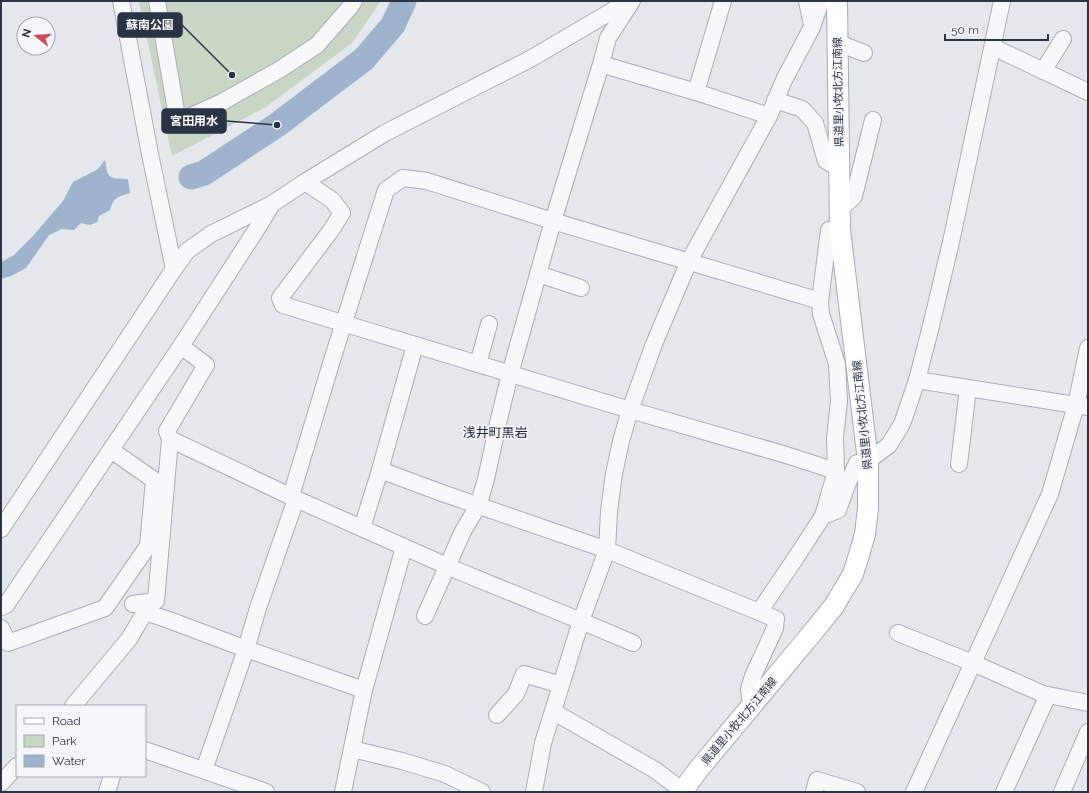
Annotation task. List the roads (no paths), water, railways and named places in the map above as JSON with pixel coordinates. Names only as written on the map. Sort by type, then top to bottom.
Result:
[{"type":"main road","name":"県道里小牧北方江南線","points":[[683,792],[698,770],[834,606],[852,574],[865,534],[868,508],[868,462],[840,230],[837,1]]},
{"type":"street","points":[[121,1],[150,154],[174,269]]},
{"type":"street","points":[[156,1],[178,122],[228,98],[280,70],[317,45],[354,1]]},
{"type":"street","points":[[1,529],[187,251],[211,234],[272,204],[385,133],[532,58],[612,11],[625,1]]},
{"type":"street","points":[[425,616],[463,530],[478,506],[486,479],[510,374],[553,221],[600,64],[608,38],[632,1]]},
{"type":"street","points":[[696,92],[723,1]]},
{"type":"street","points":[[807,1],[812,27]]},
{"type":"street","points":[[534,792],[543,743],[582,621],[607,550],[609,511],[614,474],[621,441],[630,410],[654,344],[689,262],[769,116],[784,80],[812,27],[821,1]]},
{"type":"street","points":[[823,516],[838,510],[857,463],[868,462],[890,445],[902,424],[917,380],[930,330],[949,249],[1002,1]]},
{"type":"street","points":[[1044,70],[1063,39]]},
{"type":"street","points":[[838,43],[864,53]]},
{"type":"street","points":[[993,46],[1088,92]]},
{"type":"street","points":[[600,64],[696,92],[769,116]]},
{"type":"street","points":[[775,100],[802,109],[815,124],[826,161],[839,168]]},
{"type":"street","points":[[840,210],[854,196],[873,120]]},
{"type":"street","points":[[204,770],[246,649],[294,498],[333,357],[386,190],[403,178],[427,181],[553,221],[820,301]]},
{"type":"street","points":[[305,182],[332,200],[342,213],[332,229],[280,298],[283,305],[836,471]]},
{"type":"street","points":[[1,607],[6,605],[181,346],[272,204]]},
{"type":"street","points":[[759,612],[823,516],[836,471],[835,438],[839,401],[838,364],[821,314],[820,301],[829,230],[840,230]]},
{"type":"street","points":[[538,274],[582,288]]},
{"type":"street","points":[[478,364],[489,324]]},
{"type":"street","points":[[362,528],[415,345]]},
{"type":"street","points":[[133,604],[156,601],[170,439],[167,431],[206,365],[181,346]]},
{"type":"street","points":[[914,792],[1050,494],[1082,406],[1088,348]]},
{"type":"street","points":[[917,380],[1082,406]]},
{"type":"street","points":[[959,464],[968,388]]},
{"type":"street","points":[[170,439],[294,498],[404,547],[633,643]]},
{"type":"street","points":[[1,628],[8,644],[105,608],[148,546],[154,480],[111,450]]},
{"type":"street","points":[[380,470],[478,506],[607,550],[776,619],[775,628],[753,676],[750,689],[752,705]]},
{"type":"street","points":[[343,792],[364,690],[404,547]]},
{"type":"street","points":[[74,705],[129,639],[145,612],[364,690]]},
{"type":"street","points":[[898,633],[973,663],[1043,694],[1088,703]]},
{"type":"street","points":[[497,715],[516,694],[524,674],[561,685]]},
{"type":"street","points":[[1004,792],[1048,695]]},
{"type":"street","points":[[554,712],[655,770],[683,792]]},
{"type":"street","points":[[1062,792],[1088,732]]},
{"type":"street","points":[[352,749],[402,761],[445,774],[482,792]]},
{"type":"street","points":[[146,750],[266,792]]},
{"type":"street","points":[[1,783],[16,767]]},
{"type":"street","points":[[106,792],[112,777]]},
{"type":"street","points":[[814,792],[817,780],[857,792]]},
{"type":"water","points":[[105,160],[110,177],[128,179],[130,193],[117,198],[113,202],[110,210],[99,216],[97,222],[90,225],[81,223],[74,230],[62,229],[49,235],[26,268],[11,276],[1,279],[1,262],[14,255],[32,237],[63,201],[73,182],[98,169]]},
{"type":"waterway","points":[[191,177],[204,173],[277,125],[364,59],[393,25],[404,1]]},
{"type":"place","name":"蘇南公園","points":[[232,75]]},
{"type":"place","name":"宮田用水","points":[[277,125]]},
{"type":"district","name":"浅井町黒岩","points":[[495,432]]}]
